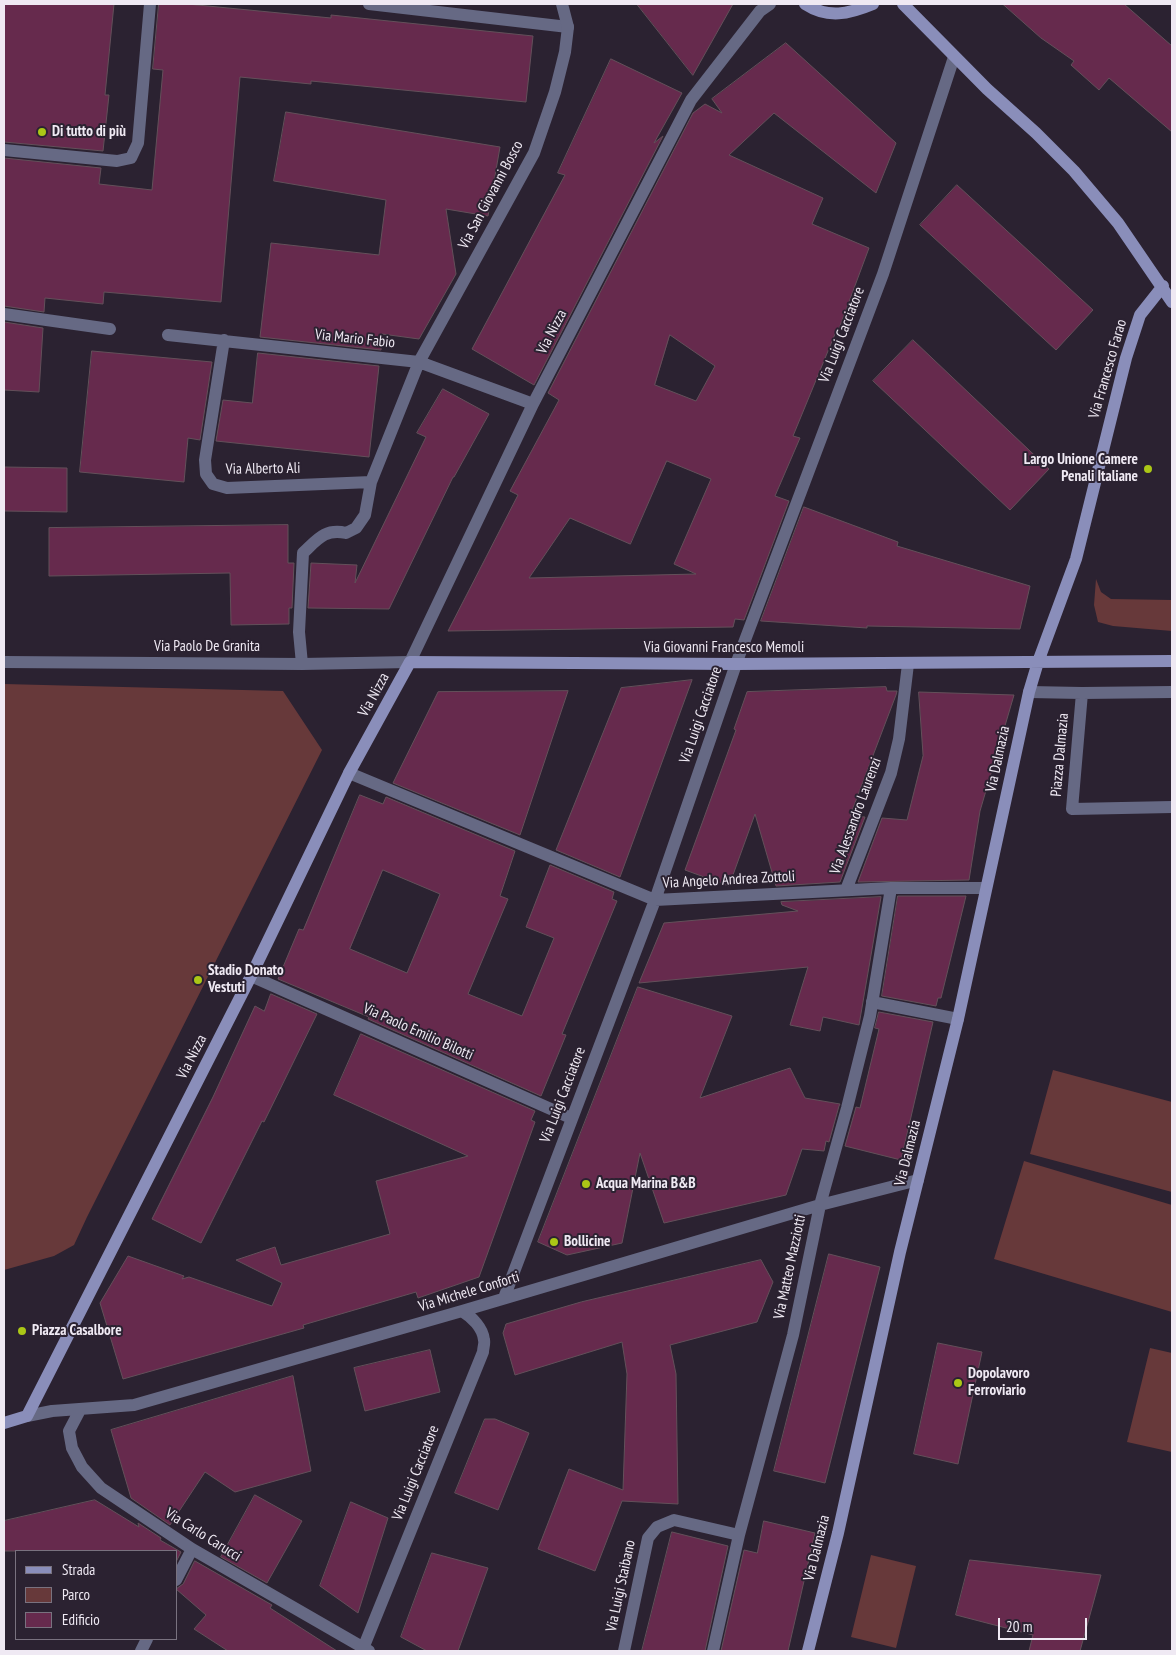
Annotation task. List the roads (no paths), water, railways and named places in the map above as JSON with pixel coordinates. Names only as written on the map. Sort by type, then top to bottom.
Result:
[{"type":"main road","points":[[805,4],[812,9],[833,14],[854,12],[873,4]]},
{"type":"main road","points":[[903,4],[954,57],[1074,171],[1118,223],[1163,286],[1172,302]]},
{"type":"main road","name":"Via Francesco Farao","points":[[1038,662],[1076,559],[1126,358],[1140,315],[1163,286]]},
{"type":"main road","name":"Via Giovanni Francesco Memoli","points":[[410,662],[908,664],[1172,661]]},
{"type":"main road","name":"Via Nizza","points":[[27,1416],[251,976],[349,773],[410,662]]},
{"type":"main road","name":"Via Dalmazia","points":[[808,1651],[838,1533],[900,1252],[958,1019],[1029,692],[1038,662]]},
{"type":"main road","points":[[4,1423],[27,1416]]},
{"type":"street","points":[[4,150],[117,161],[131,158],[138,143],[150,4]]},
{"type":"street","points":[[369,4],[568,27]]},
{"type":"street","name":"Via San Giovanni Bosco","points":[[419,362],[534,153],[555,92],[565,52],[568,27],[562,4]]},
{"type":"street","name":"Via Nizza","points":[[410,662],[532,404],[691,100],[760,11],[770,4]]},
{"type":"street","name":"Via Luigi Cacciatore","points":[[504,1298],[655,900],[736,664],[882,274],[954,57]]},
{"type":"street","points":[[4,314],[110,329]]},
{"type":"street","name":"Via Mario Fabio","points":[[168,335],[419,362],[532,404]]},
{"type":"street","name":"Via Alberto Ali","points":[[224,340],[205,460],[206,474],[213,484],[227,488],[371,482]]},
{"type":"street","points":[[302,664],[299,632],[303,553],[319,538],[334,530],[346,533],[356,528],[365,515],[371,482],[419,362]]},
{"type":"street","name":"Via Paolo De Granita","points":[[4,662],[302,664],[410,662]]},
{"type":"street","name":"Via Alessandro Laurenzi","points":[[846,890],[891,773],[899,739],[908,664]]},
{"type":"street","name":"Piazza Dalmazia","points":[[1029,692],[1172,692]]},
{"type":"street","name":"Piazza Dalmazia","points":[[1082,692],[1072,809],[1172,807]]},
{"type":"street","name":"Via Angelo Andrea Zottoli","points":[[349,773],[655,900],[891,888],[986,888]]},
{"type":"street","name":"Via Matteo Mazziotti","points":[[713,1651],[739,1535],[793,1335],[820,1205],[847,1108],[872,1002],[891,888]]},
{"type":"street","name":"Via Paolo Emilio Bilotti","points":[[251,976],[572,1118]]},
{"type":"street","points":[[872,1002],[958,1019]]},
{"type":"street","name":"Via Michele Conforti","points":[[27,1416],[52,1411],[134,1405],[462,1311],[820,1205],[918,1180]]},
{"type":"street","name":"Via Luigi Cacciatore","points":[[365,1650],[482,1352],[484,1340],[479,1328],[472,1318],[462,1311]]},
{"type":"street","name":"Via Carlo Carucci","points":[[80,1410],[69,1431],[72,1448],[82,1467],[101,1488],[192,1549],[365,1650]]},
{"type":"street","name":"Via Luigi Staibano","points":[[624,1651],[648,1538],[657,1526],[674,1520],[739,1535]]},
{"type":"street","points":[[178,1576],[192,1549]]},
{"type":"place","name":"Di tutto di più","points":[[42,132]]},
{"type":"place","name":"Largo Unione Camere Penali Italiane","points":[[1148,469]]},
{"type":"place","name":"Stadio Donato Vestuti","points":[[198,980]]},
{"type":"place","name":"Acqua Marina B&B","points":[[586,1184]]},
{"type":"place","name":"Bollicine","points":[[554,1242]]},
{"type":"place","name":"Piazza Casalbore","points":[[22,1331]]},
{"type":"place","name":"Dopolavoro Ferroviario","points":[[958,1383]]}]
